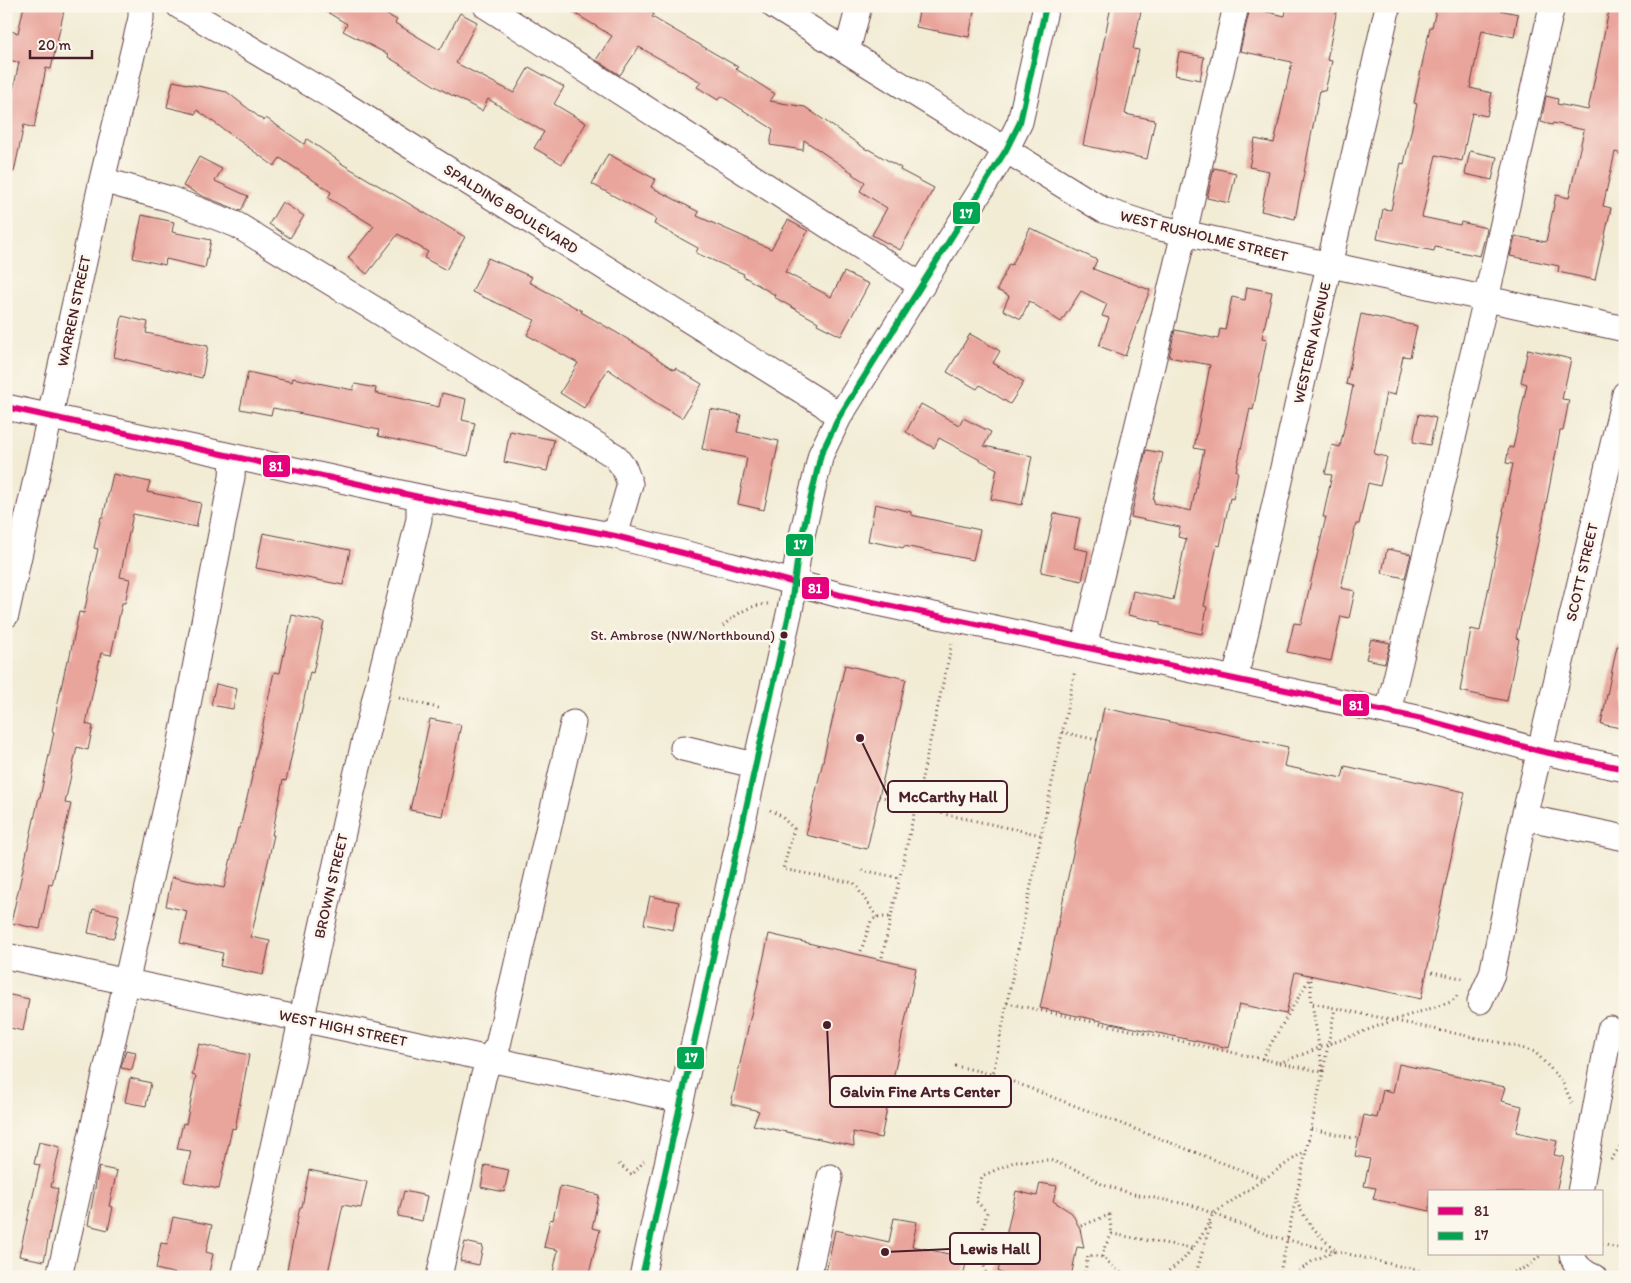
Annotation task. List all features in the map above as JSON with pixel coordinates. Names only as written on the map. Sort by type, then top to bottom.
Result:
[{"type":"street","name":"WARREN STREET","points":[[6,615],[102,180],[141,18],[141,6]]},
{"type":"street","name":"SPALDING BOULEVARD","points":[[179,6],[329,95],[814,399],[839,417]]},
{"type":"street","points":[[486,6],[922,286]]},
{"type":"street","name":"WEST RUSHOLME STREET","points":[[774,6],[1103,210],[1156,227],[1625,328]]},
{"type":"street","points":[[847,50],[859,6]]},
{"type":"street","points":[[642,1277],[754,764],[791,605],[799,548],[821,454],[839,417],[1006,150],[1020,122],[1046,6]]},
{"type":"street","points":[[1084,648],[1184,233],[1236,6]]},
{"type":"street","name":"WESTERN AVENUE","points":[[1235,679],[1388,6]]},
{"type":"street","points":[[1388,712],[1486,299],[1552,6]]},
{"type":"street","points":[[102,180],[170,199],[237,225],[615,456],[624,468],[630,484],[615,536]]},
{"type":"street","name":"SCOTT STREET","points":[[1469,993],[1492,974],[1524,817],[1625,394]]},
{"type":"street","points":[[6,407],[233,457],[615,536],[840,595],[1422,719],[1540,751],[1625,768]]},
{"type":"street","points":[[59,1277],[181,741],[232,478],[233,457]]},
{"type":"street","name":"BROWN STREET","points":[[244,1277],[352,792],[419,519],[419,496]]},
{"type":"street","points":[[439,1277],[483,1078],[489,1059],[498,1045],[573,723]]},
{"type":"street","points":[[683,748],[754,764]]},
{"type":"street","points":[[1524,817],[1625,838]]},
{"type":"street","name":"WEST HIGH STREET","points":[[6,956],[681,1100]]},
{"type":"street","points":[[1580,1190],[1610,1028]]},
{"type":"street","points":[[808,1277],[830,1177]]},
{"type":"street","points":[[1572,1256],[1573,1260],[1586,1274],[1594,1277]]},
{"type":"path","points":[[723,626],[737,614],[760,604],[775,604]]},
{"type":"path","points":[[882,957],[952,643]]},
{"type":"path","points":[[993,1074],[1075,670]]},
{"type":"path","points":[[391,696],[442,709]]},
{"type":"path","points":[[1062,732],[1097,740]]},
{"type":"path","points":[[879,796],[916,807],[1041,835]]},
{"type":"path","points":[[770,810],[781,816],[794,828],[783,869],[854,883],[877,918]]},
{"type":"path","points":[[862,870],[900,878]]},
{"type":"path","points":[[862,951],[871,921],[877,918],[891,917]]},
{"type":"path","points":[[1279,1063],[1394,1020],[1451,1002],[1469,993],[1468,980],[1432,972]]},
{"type":"path","points":[[1262,1059],[1311,975],[1312,1003],[1324,1072]]},
{"type":"path","points":[[1007,1003],[1324,1072]]},
{"type":"path","points":[[1312,1003],[1536,1052],[1562,1080],[1572,1102],[1573,1110]]},
{"type":"path","points":[[1280,1277],[1324,1072],[1335,1008]]},
{"type":"path","points":[[955,1066],[993,1074],[1264,1179]]},
{"type":"path","points":[[1311,1129],[1358,1139]]},
{"type":"path","points":[[1610,1166],[1612,1158],[1621,1145],[1625,1144]]},
{"type":"path","points":[[1161,1277],[1183,1260],[1201,1237],[1213,1214],[1306,1150]]},
{"type":"path","points":[[619,1164],[632,1175],[649,1156]]},
{"type":"path","points":[[987,1277],[982,1258],[981,1238],[987,1212],[976,1201],[982,1176],[1016,1161],[1050,1160],[1084,1173],[1103,1185],[1134,1194],[1191,1205],[1271,1236],[1446,1277]]},
{"type":"path","points":[[1296,1198],[1301,1212],[1311,1226],[1336,1251]]},
{"type":"path","points":[[1195,1277],[1213,1214]]},
{"type":"path","points":[[1081,1226],[1109,1216],[1112,1234],[1105,1246],[1102,1257]]},
{"type":"path","points":[[1112,1234],[1192,1248]]},
{"type":"path","points":[[1604,1245],[1625,1250]]},
{"type":"path","points":[[1291,1277],[1314,1260],[1336,1251]]},
{"type":"path","points":[[1084,1277],[1088,1255],[1102,1257],[1126,1277]]},
{"type":"path","points":[[1499,1277],[1527,1267],[1540,1256]]},
{"type":"path","points":[[1414,1277],[1416,1270]]},
{"type":"building","points":[[24,6],[65,6],[51,69],[46,68],[34,128],[24,125],[14,172],[6,171],[6,100],[11,101],[19,62],[6,60],[6,30],[18,33]]},
{"type":"building","points":[[317,6],[370,6],[397,20],[395,23],[440,50],[460,13],[477,22],[456,63],[514,93],[529,67],[564,87],[554,104],[586,123],[562,164],[534,148],[544,132],[488,99],[482,111],[442,90],[388,57],[389,55],[343,31],[347,24]]},
{"type":"building","points":[[563,6],[641,6],[654,14],[652,17],[738,67],[736,69],[775,94],[770,101],[805,107],[867,150],[934,188],[900,250],[872,235],[887,208],[860,191],[865,182],[853,173],[804,140],[803,150],[770,145],[773,129],[721,96],[718,100],[697,87],[701,82],[639,47],[620,75],[596,60],[612,36]]},
{"type":"building","points":[[920,6],[975,6],[969,37],[916,27]]},
{"type":"building","points":[[1111,6],[1142,6],[1133,49],[1139,50],[1125,114],[1155,120],[1147,159],[1083,145]]},
{"type":"building","points":[[1287,6],[1324,6],[1337,9],[1327,60],[1332,61],[1325,91],[1320,90],[1295,219],[1261,211],[1269,171],[1249,167],[1255,139],[1274,143],[1292,62],[1240,51],[1250,8],[1285,16]]},
{"type":"building","points":[[1437,6],[1481,6],[1518,14],[1514,37],[1482,30],[1470,88],[1492,93],[1487,116],[1472,113],[1462,161],[1436,155],[1422,217],[1460,225],[1461,222],[1486,228],[1480,256],[1435,247],[1434,251],[1377,239],[1383,209],[1391,210],[1401,163],[1404,164],[1417,104],[1414,103],[1430,27],[1432,27]]},
{"type":"building","points":[[1610,6],[1625,6],[1625,142],[1622,154],[1615,152],[1603,206],[1611,208],[1595,280],[1558,272],[1559,266],[1510,256],[1515,236],[1546,242],[1556,195],[1569,198],[1584,130],[1541,122],[1546,96],[1558,99],[1557,104],[1588,110]]},
{"type":"building","points":[[1179,52],[1204,57],[1200,80],[1175,75]]},
{"type":"building","points":[[173,81],[227,92],[264,121],[266,118],[304,144],[307,139],[339,162],[465,237],[446,270],[424,258],[428,252],[398,234],[367,274],[348,258],[374,226],[328,198],[331,192],[280,158],[274,166],[197,110],[196,114],[167,107]]},
{"type":"building","points":[[1470,151],[1497,157],[1492,180],[1465,174]]},
{"type":"building","points":[[608,154],[655,179],[651,187],[699,212],[697,216],[771,249],[788,220],[808,231],[785,272],[831,297],[844,272],[869,284],[841,336],[817,324],[818,322],[774,297],[775,295],[743,276],[744,274],[696,253],[698,248],[654,224],[656,219],[592,184]]},
{"type":"building","points":[[199,157],[222,169],[215,181],[248,196],[241,211],[202,196],[183,186]]},
{"type":"building","points":[[1214,168],[1236,173],[1229,203],[1207,198]]},
{"type":"building","points":[[282,202],[304,216],[290,238],[269,224]]},
{"type":"building","points":[[142,215],[174,222],[172,232],[211,240],[205,268],[166,259],[165,265],[133,258]]},
{"type":"building","points":[[1030,228],[1097,260],[1093,269],[1150,290],[1125,356],[1099,346],[1109,318],[1102,316],[1107,304],[1081,291],[1061,322],[1029,301],[1021,319],[1003,310],[1009,296],[997,290],[1009,264],[1012,265]]},
{"type":"building","points":[[488,258],[532,277],[529,282],[582,311],[674,370],[675,368],[702,384],[682,418],[655,402],[608,369],[584,408],[560,393],[578,363],[527,335],[535,320],[472,292]]},
{"type":"building","points":[[1247,287],[1272,292],[1262,338],[1267,339],[1253,410],[1250,409],[1236,471],[1238,471],[1233,499],[1230,498],[1220,546],[1217,545],[1204,606],[1207,607],[1202,634],[1160,625],[1160,622],[1128,615],[1133,591],[1173,600],[1186,539],[1178,537],[1180,527],[1131,517],[1146,450],[1163,453],[1153,500],[1154,503],[1191,511],[1204,450],[1194,448],[1210,365],[1169,357],[1175,330],[1218,339],[1220,329],[1225,330],[1232,297],[1245,300]]},
{"type":"building","points":[[1361,314],[1417,326],[1410,357],[1403,356],[1395,395],[1386,393],[1374,454],[1387,457],[1380,486],[1368,483],[1359,524],[1356,524],[1341,588],[1355,591],[1349,618],[1341,616],[1331,661],[1287,652],[1294,623],[1301,624],[1326,517],[1323,517],[1332,475],[1325,474],[1332,445],[1340,447],[1353,386],[1346,384]]},
{"type":"building","points":[[122,316],[148,322],[146,333],[208,346],[202,378],[114,357]]},
{"type":"building","points":[[970,334],[1000,351],[993,363],[1024,382],[1010,404],[980,385],[977,389],[947,372]]},
{"type":"building","points":[[1528,349],[1571,359],[1562,399],[1569,400],[1563,431],[1560,431],[1543,520],[1516,638],[1519,639],[1507,701],[1460,691],[1471,629],[1480,631],[1504,511],[1513,464],[1506,463],[1509,447],[1513,448],[1527,384],[1521,382]]},
{"type":"building","points":[[248,372],[292,382],[293,378],[353,390],[355,384],[376,388],[375,393],[439,407],[442,393],[466,399],[462,420],[475,423],[468,456],[378,436],[379,430],[318,417],[273,408],[271,415],[240,409]]},
{"type":"building","points":[[921,404],[959,425],[963,418],[991,432],[984,446],[1032,456],[1022,505],[991,499],[997,469],[939,438],[934,448],[906,432]]},
{"type":"building","points":[[710,409],[741,415],[737,432],[779,441],[764,510],[738,504],[747,458],[702,449]]},
{"type":"building","points":[[1419,414],[1436,418],[1430,445],[1413,442]]},
{"type":"building","points":[[510,431],[554,440],[547,471],[504,462]]},
{"type":"building","points":[[113,474],[150,482],[147,492],[201,503],[196,527],[133,514],[120,577],[130,579],[125,603],[122,603],[111,655],[101,653],[86,724],[93,726],[88,750],[77,747],[65,803],[71,804],[52,885],[49,884],[40,929],[11,923],[54,732],[52,731],[67,660],[69,660],[79,612],[84,613],[98,549],[94,548]]},
{"type":"building","points":[[875,504],[911,512],[911,515],[980,530],[973,560],[868,541]]},
{"type":"building","points":[[1054,513],[1080,518],[1074,548],[1088,551],[1082,581],[1041,572]]},
{"type":"building","points":[[263,533],[350,550],[343,585],[256,568]]},
{"type":"building","points":[[1387,549],[1411,554],[1405,578],[1382,573]]},
{"type":"building","points":[[292,615],[324,622],[313,673],[310,672],[286,781],[283,780],[272,835],[274,835],[251,937],[270,941],[263,975],[220,966],[223,953],[180,943],[187,911],[166,906],[172,877],[224,888],[251,781],[274,672],[280,673]]},
{"type":"building","points":[[1371,639],[1390,643],[1385,663],[1366,659]]},
{"type":"building","points":[[1617,646],[1625,647],[1625,729],[1601,724]]},
{"type":"building","points":[[845,665],[906,679],[867,849],[806,835]]},
{"type":"building","points":[[216,684],[237,689],[233,709],[211,705]]},
{"type":"building","points":[[1104,708],[1288,747],[1284,766],[1342,778],[1345,766],[1465,792],[1421,999],[1295,972],[1286,1014],[1239,1004],[1229,1048],[1040,1008]]},
{"type":"building","points":[[430,719],[461,725],[442,816],[410,810]]},
{"type":"building","points":[[650,896],[679,902],[673,930],[644,924]]},
{"type":"building","points":[[93,909],[119,915],[114,938],[88,933]]},
{"type":"building","points":[[769,934],[916,968],[881,1138],[853,1132],[854,1146],[753,1125],[759,1111],[731,1104]]},
{"type":"building","points":[[6,994],[29,999],[23,1031],[6,1027]]},
{"type":"building","points":[[199,1044],[249,1055],[235,1129],[232,1128],[219,1189],[184,1182],[191,1151],[177,1149],[183,1123],[186,1124],[196,1076],[192,1075]]},
{"type":"building","points":[[126,1050],[136,1052],[132,1070],[121,1068]]},
{"type":"building","points":[[1399,1064],[1505,1087],[1501,1101],[1522,1106],[1516,1132],[1557,1141],[1554,1155],[1564,1157],[1556,1190],[1428,1190],[1428,1211],[1373,1199],[1376,1188],[1364,1186],[1370,1159],[1355,1156],[1364,1115],[1377,1118],[1383,1090],[1393,1092]]},
{"type":"building","points":[[130,1078],[151,1083],[146,1106],[125,1102]]},
{"type":"building","points":[[39,1142],[60,1147],[51,1187],[58,1189],[44,1261],[19,1256],[40,1165],[34,1164]]},
{"type":"building","points":[[485,1165],[509,1170],[504,1192],[481,1187]]},
{"type":"building","points":[[99,1167],[117,1171],[109,1206],[113,1207],[108,1230],[88,1225]]},
{"type":"building","points":[[309,1170],[367,1182],[361,1208],[343,1205],[327,1277],[300,1277],[286,1274]]},
{"type":"building","points":[[1040,1183],[1057,1186],[1053,1201],[1072,1213],[1080,1229],[1084,1248],[1077,1247],[1071,1277],[1007,1277],[1008,1275],[998,1272],[1016,1191],[1037,1196]]},
{"type":"building","points":[[560,1186],[599,1195],[592,1228],[600,1230],[588,1277],[552,1277],[558,1250],[544,1247],[550,1219],[553,1220]]},
{"type":"building","points":[[404,1191],[427,1196],[422,1221],[398,1216]]},
{"type":"building","points":[[173,1217],[212,1225],[206,1252],[213,1254],[208,1277],[189,1277],[156,1269],[161,1243],[167,1244]]},
{"type":"building","points":[[894,1218],[917,1222],[912,1246],[967,1258],[963,1277],[825,1277],[835,1230],[889,1242]]},
{"type":"building","points":[[465,1242],[483,1246],[479,1265],[460,1261]]},
{"type":"transit line","name":"17","points":[[642,1277],[791,605],[799,548],[821,454],[839,417],[1006,150],[1020,122],[1046,6]]},
{"type":"transit line","name":"81","points":[[6,407],[419,497],[615,536],[840,595],[1422,719],[1540,751],[1625,769]]},
{"type":"place","name":"St. Ambrose (NW/Northbound)","points":[[784,635]]},
{"type":"place","name":"McCarthy Hall","points":[[860,738]]},
{"type":"place","name":"Galvin Fine Arts Center","points":[[827,1025]]},
{"type":"place","name":"Lewis Hall","points":[[885,1252]]}]
